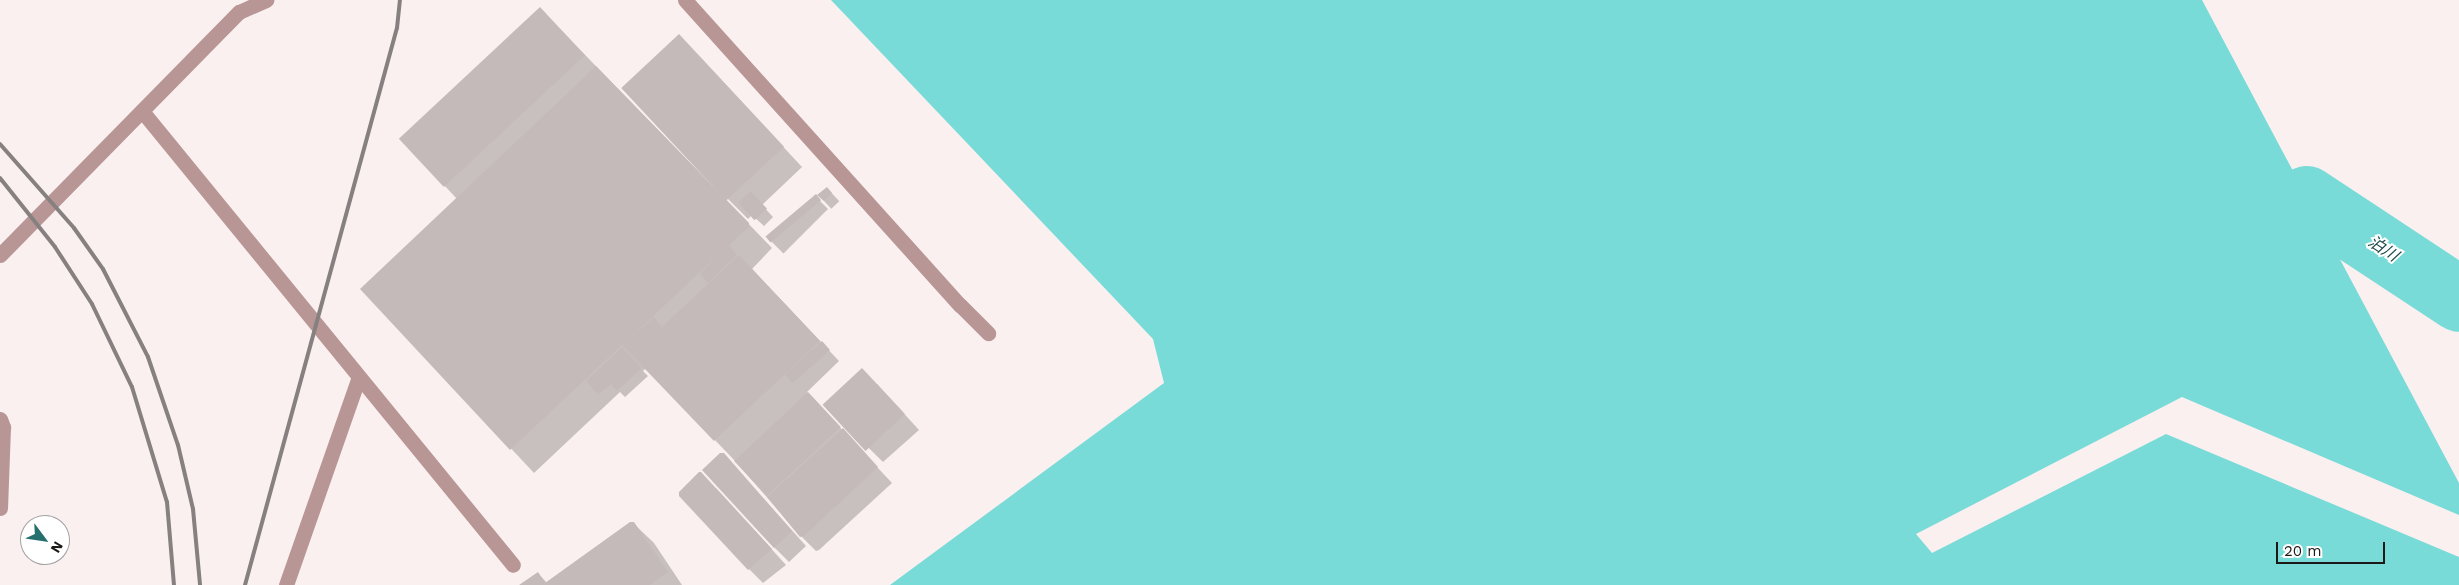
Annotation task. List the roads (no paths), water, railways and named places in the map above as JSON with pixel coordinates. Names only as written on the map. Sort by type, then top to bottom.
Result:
[{"type":"lane","points":[[0,255],[239,12],[266,0]]},
{"type":"lane","points":[[685,0],[960,305],[988,333]]},
{"type":"lane","points":[[142,111],[513,565]]},
{"type":"lane","points":[[286,585],[359,376]]},
{"type":"lane","points":[[0,419],[3,427],[0,508]]},
{"type":"water","points":[[831,0],[2202,0],[2459,483],[2459,585],[890,585],[1164,383],[1153,339]]},
{"type":"waterway","name":"泊川","points":[[2306,198],[2459,299]]},
{"type":"railway","points":[[245,585],[397,28],[400,0]]},
{"type":"railway","points":[[0,144],[74,228],[103,269],[148,357],[178,445],[193,509],[200,585]]},
{"type":"railway","points":[[0,178],[55,247],[92,304],[132,387],[167,502],[174,585]]}]
